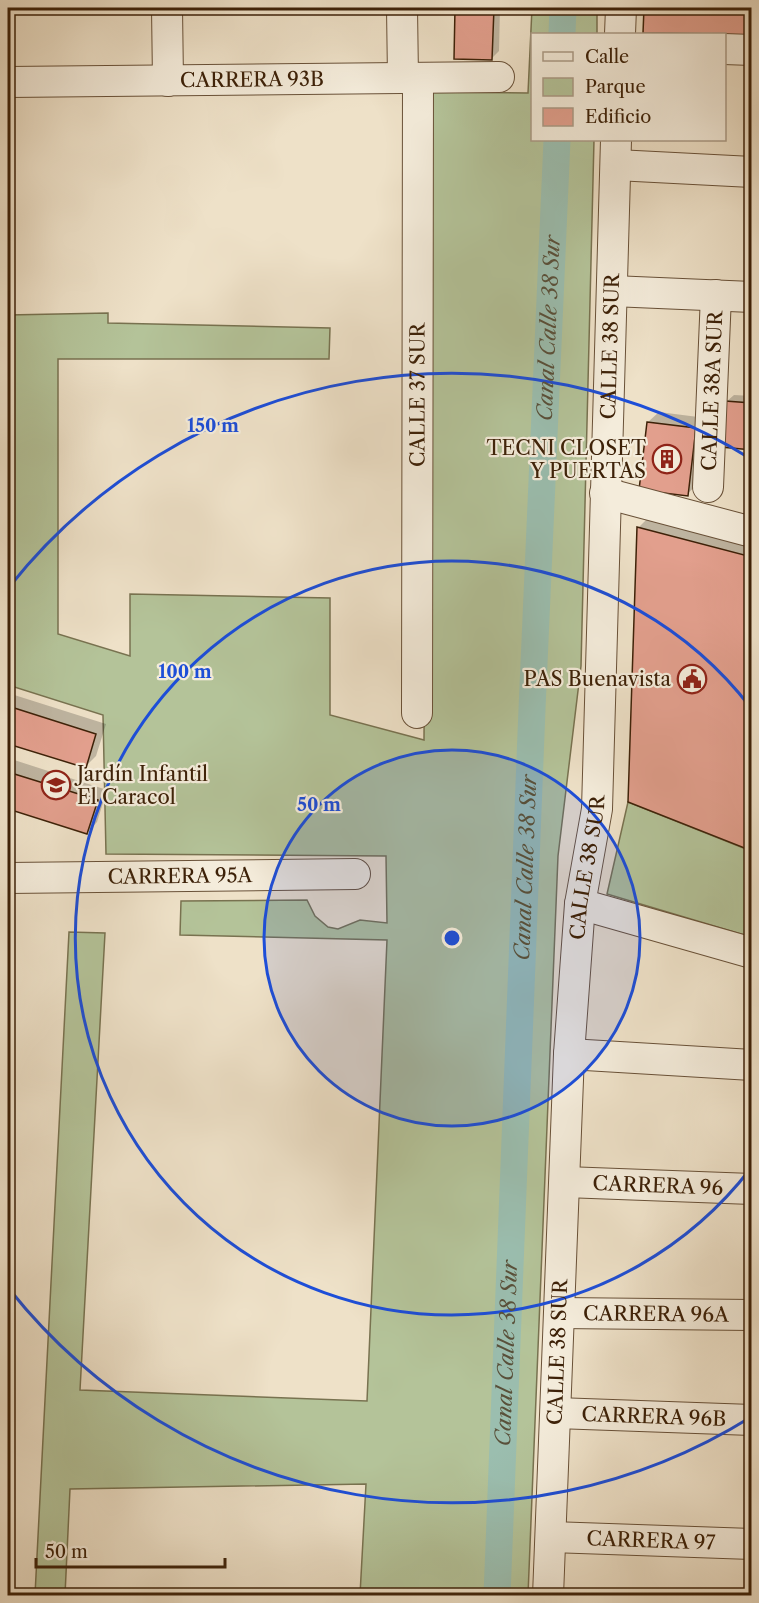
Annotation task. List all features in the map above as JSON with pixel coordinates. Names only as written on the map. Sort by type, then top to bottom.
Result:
[{"type":"street","points":[[167,8],[168,81]]},
{"type":"street","name":"CALLE 37 SUR","points":[[402,8],[410,78],[417,713]]},
{"type":"street","points":[[620,33],[621,8]]},
{"type":"street","points":[[726,49],[752,50]]},
{"type":"street","name":"CARRERA 93B","points":[[8,82],[499,77]]},
{"type":"street","points":[[616,152],[752,172]]},
{"type":"street","name":"CALLE 38 SUR","points":[[548,1596],[569,1054],[580,904],[597,809],[616,152]]},
{"type":"street","points":[[612,291],[752,297]]},
{"type":"street","name":"CALLE 38A SUR","points":[[708,488],[716,296]]},
{"type":"street","points":[[605,493],[752,532]]},
{"type":"street","name":"CARRERA 95A","points":[[8,878],[355,874]]},
{"type":"street","points":[[580,904],[752,952]]},
{"type":"street","points":[[569,1054],[752,1065]]},
{"type":"street","name":"CARRERA 96","points":[[565,1182],[752,1189]]},
{"type":"street","name":"CARRERA 96A","points":[[560,1312],[752,1315]]},
{"type":"street","name":"CARRERA 96B","points":[[556,1413],[752,1420]]},
{"type":"street","name":"CARRERA 97","points":[[551,1536],[752,1544]]},
{"type":"green space","points":[[532,8],[597,8],[597,33],[531,33],[531,141],[594,141],[581,666],[558,856],[528,1595],[360,1595],[366,1484],[70,1489],[65,1595],[35,1595],[69,932],[105,933],[80,1390],[367,1401],[387,940],[180,935],[181,901],[307,900],[315,916],[328,927],[338,929],[360,920],[387,923],[386,856],[106,854],[103,715],[8,685],[8,315],[108,313],[108,323],[330,328],[329,359],[58,359],[58,634],[130,656],[130,594],[330,598],[330,715],[424,740],[428,92],[528,93]]},
{"type":"green space","points":[[628,802],[751,851],[751,937],[607,894]]},
{"type":"building","points":[[455,8],[494,8],[492,60],[454,59]]},
{"type":"building","points":[[644,8],[752,8],[752,40],[726,33],[643,33]]},
{"type":"building","points":[[725,401],[752,403],[752,450],[721,447]]},
{"type":"building","name":"TECNI CLOSET Y PUERTAS","points":[[647,422],[696,428],[688,496],[639,490]]},
{"type":"building","name":"PAS Buenavista","points":[[637,527],[752,557],[752,851],[628,802]]},
{"type":"building","points":[[8,706],[96,734],[86,768],[8,744]]},
{"type":"building","points":[[8,772],[98,800],[87,834],[8,809]]},
{"type":"waterway","name":"Canal Calle 38 Sur","points":[[562,33],[563,8]]},
{"type":"waterway","name":"Canal Calle 38 Sur","points":[[497,1596],[557,141]]},
{"type":"place","name":"TECNI CLOSET Y PUERTAS","points":[[667,459]]},
{"type":"place","name":"PAS Buenavista","points":[[692,679]]},
{"type":"place","name":"Jardín Infantil El Caracol","points":[[56,785]]}]
